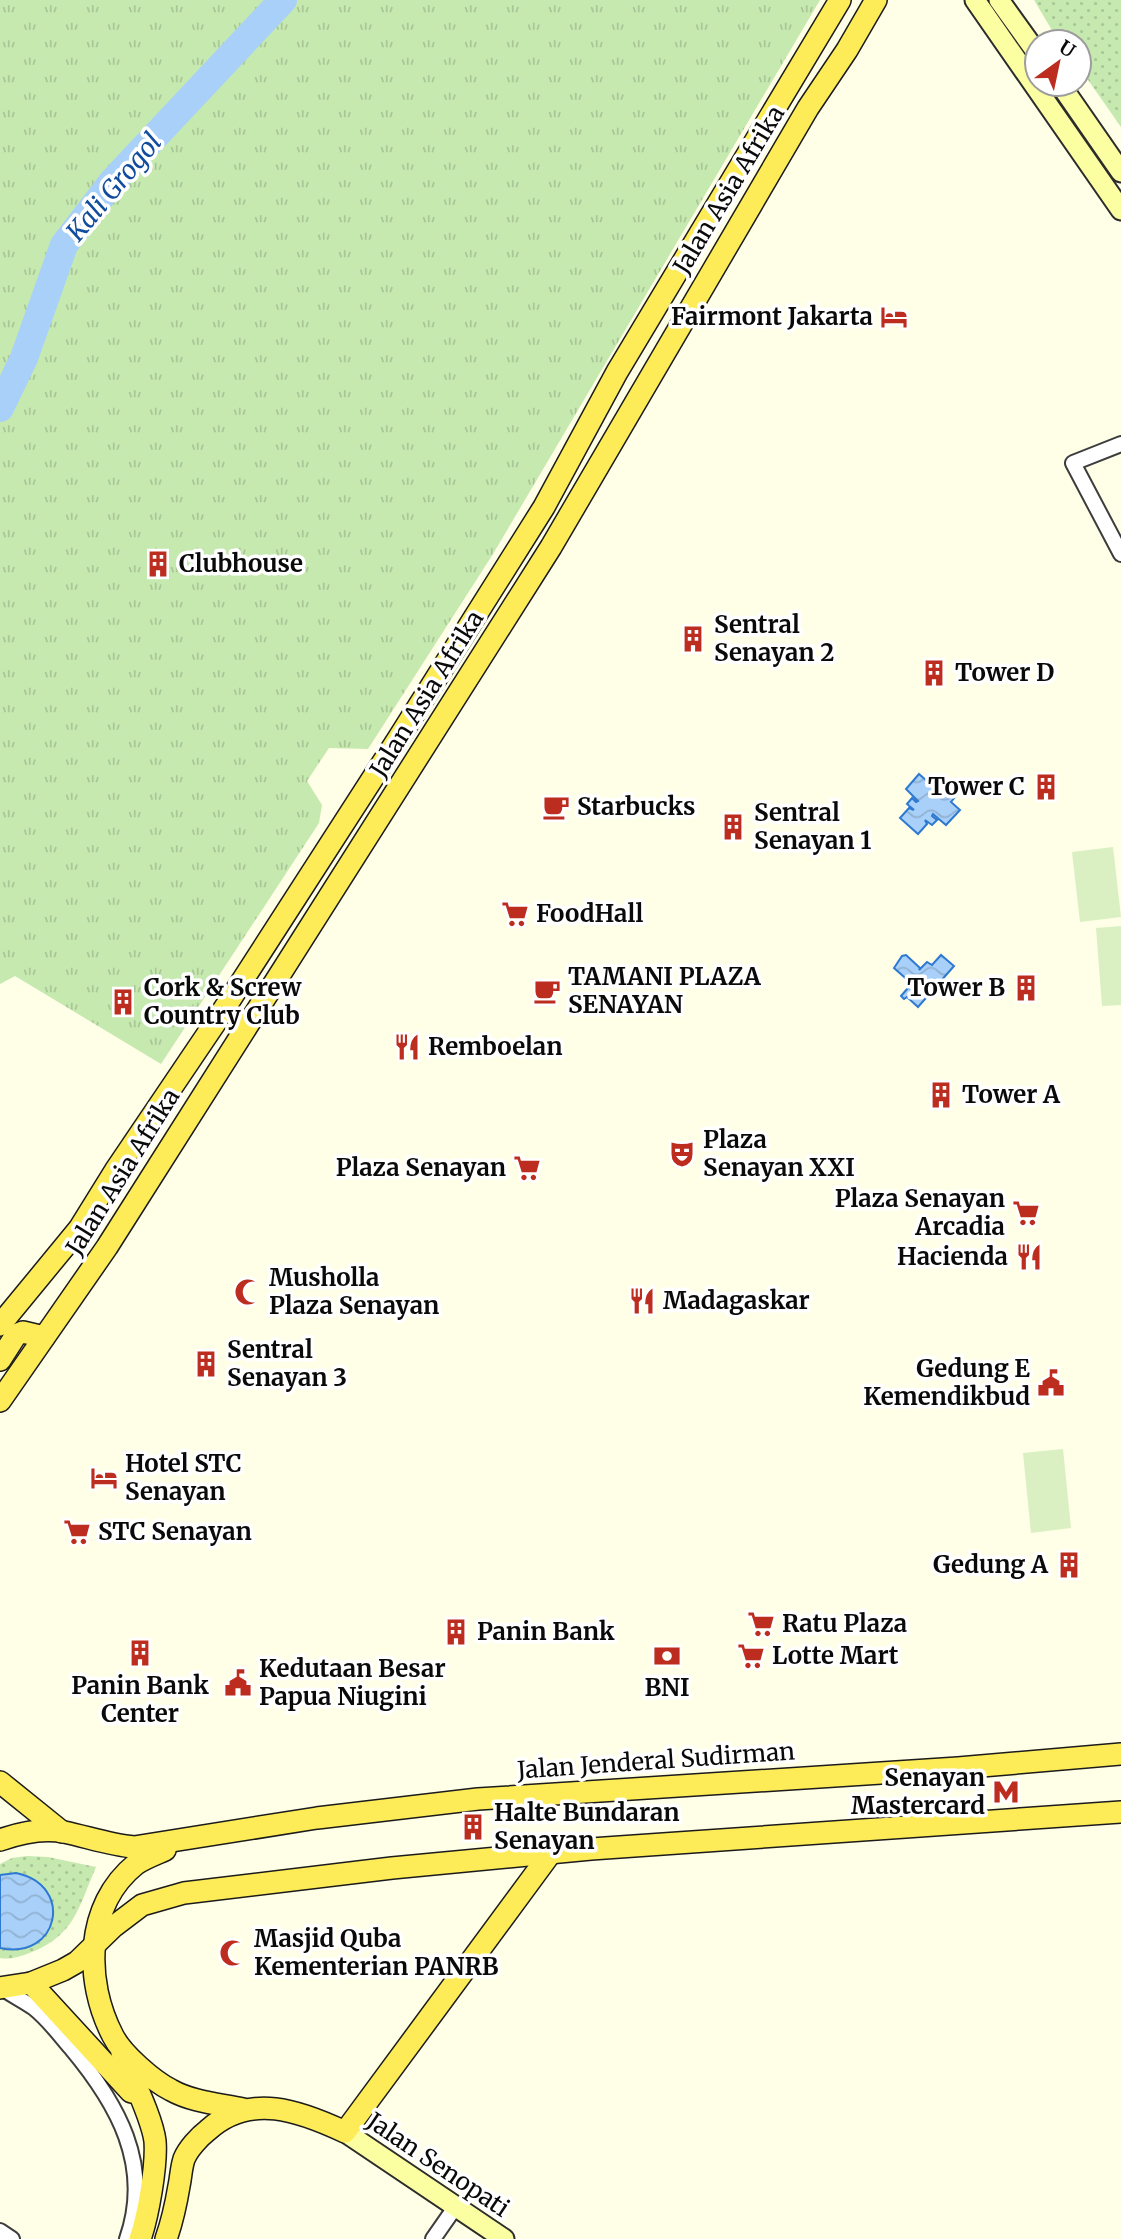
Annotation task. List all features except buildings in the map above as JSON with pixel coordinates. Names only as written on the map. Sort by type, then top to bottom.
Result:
[{"type":"main road","name":"Jalan Asia Afrika","points":[[0,1325],[79,1229],[371,781],[544,508],[617,372],[840,0]]},
{"type":"main road","points":[[975,0],[1121,210]]},
{"type":"main road","points":[[999,0],[1023,33]]},
{"type":"main road","name":"Jalan Asia Afrika","points":[[0,1401],[107,1247],[551,547],[808,108],[876,1]]},
{"type":"main road","points":[[784,92],[790,89],[802,91],[809,101],[808,108]]},
{"type":"main road","points":[[1070,98],[1121,172]]},
{"type":"main road","points":[[371,781],[394,795]]},
{"type":"main road","points":[[0,1360],[16,1335],[23,1332],[44,1337]]},
{"type":"main road","name":"Jalan Jenderal Sudirman","points":[[196,1837],[384,1809],[495,1798],[944,1769],[1121,1754]]},
{"type":"main road","points":[[0,1782],[62,1832]]},
{"type":"main road","points":[[1,1988],[31,1983],[70,1966],[142,1905],[184,1893],[378,1870],[550,1854],[1121,1812]]},
{"type":"main road","points":[[0,1840],[35,1832],[62,1832],[113,1845],[134,1847],[196,1837]]},
{"type":"main road","points":[[140,2239],[155,2159],[155,2140],[150,2122],[102,2009],[94,1981],[92,1958],[100,1918],[116,1885],[139,1861],[196,1837]]},
{"type":"main road","points":[[118,2044],[144,2070],[171,2091],[243,2109],[286,2109],[309,2115],[345,2132],[550,1854]]},
{"type":"main road","points":[[31,1983],[142,2104]]},
{"type":"main road","points":[[166,2239],[185,2157],[211,2127],[243,2109]]},
{"type":"main road","name":"Jalan Senopati","points":[[345,2132],[504,2239]]},
{"type":"street","points":[[1121,444],[1073,463],[1121,554]]},
{"type":"street","points":[[1,1988],[35,2009],[63,2039],[101,2085],[122,2123],[131,2155],[136,2189],[134,2217],[127,2239]]},
{"type":"street","points":[[433,2239],[456,2206]]},
{"type":"street","points":[[0,2231],[12,2239]]},
{"type":"green space","points":[[0,0],[820,0],[493,554],[368,749],[329,748],[307,781],[322,805],[319,823],[161,1064],[15,976],[0,984]]},
{"type":"green space","points":[[1034,0],[1121,0],[1121,127],[1093,87],[1093,28],[1051,28]]},
{"type":"green space","points":[[1113,847],[1121,917],[1080,922],[1072,852]]},
{"type":"green space","points":[[1121,926],[1121,1005],[1102,1006],[1096,928]]},
{"type":"green space","points":[[1063,1449],[1071,1528],[1031,1533],[1023,1453]]},
{"type":"green space","points":[[48,1857],[96,1867],[80,1907],[58,1937],[28,1953],[12,1958],[0,1958],[0,1864],[12,1858]]},
{"type":"water","points":[[919,774],[928,782],[933,777],[955,797],[951,802],[960,810],[946,825],[933,814],[937,820],[932,825],[925,820],[927,824],[918,834],[900,818],[909,808],[914,810],[907,804],[912,798],[918,801],[906,789]]},
{"type":"water","points":[[906,955],[919,970],[927,962],[932,965],[941,955],[954,966],[918,1007],[907,997],[904,999],[901,996],[914,981],[911,983],[894,968],[902,956]]},
{"type":"water","points":[[16,1873],[35,1880],[47,1892],[52,1905],[52,1920],[47,1933],[36,1943],[20,1949],[0,1948],[0,1875]]},
{"type":"waterway","name":"Kali Grogol","points":[[0,408],[24,358],[64,245],[113,181],[283,0]]},
{"type":"place","name":"Fairmont Jakarta","points":[[894,317]]},
{"type":"place","name":"Clubhouse","points":[[158,564]]},
{"type":"place","name":"Sentral Senayan 2","points":[[693,639]]},
{"type":"place","name":"Tower D","points":[[934,673]]},
{"type":"place","name":"Tower C","points":[[1046,787]]},
{"type":"place","name":"Starbucks","points":[[556,807]]},
{"type":"place","name":"Sentral Senayan 1","points":[[733,827]]},
{"type":"place","name":"FoodHall","points":[[515,914]]},
{"type":"place","name":"Tower B","points":[[1026,988]]},
{"type":"place","name":"TAMANI PLAZA SENAYAN","points":[[547,991]]},
{"type":"place","name":"Cork & Screw Country Club","points":[[123,1002]]},
{"type":"place","name":"Remboelan","points":[[407,1047]]},
{"type":"place","name":"Tower A","points":[[941,1095]]},
{"type":"place","name":"Plaza Senayan XXI","points":[[682,1154]]},
{"type":"place","name":"Plaza Senayan","points":[[527,1168]]},
{"type":"place","name":"Plaza Senayan Arcadia","points":[[1026,1213]]},
{"type":"place","name":"Hacienda","points":[[1029,1257]]},
{"type":"place","name":"Musholla Plaza Senayan","points":[[248,1292]]},
{"type":"place","name":"Madagaskar","points":[[642,1301]]},
{"type":"place","name":"Sentral Senayan 3","points":[[206,1364]]},
{"type":"place","name":"Gedung E Kemendikbud","points":[[1051,1383]]},
{"type":"place","name":"Hotel STC Senayan","points":[[104,1478]]},
{"type":"place","name":"STC Senayan","points":[[77,1532]]},
{"type":"place","name":"Gedung A","points":[[1069,1565]]},
{"type":"place","name":"Ratu Plaza","points":[[761,1624]]},
{"type":"place","name":"Panin Bank","points":[[456,1632]]},
{"type":"place","name":"Panin Bank Center","points":[[140,1653]]},
{"type":"place","name":"BNI","points":[[667,1656]]},
{"type":"place","name":"Lotte Mart","points":[[751,1656]]},
{"type":"place","name":"Kedutaan Besar Papua Niugini","points":[[238,1683]]},
{"type":"place","name":"Senayan Mastercard","points":[[1006,1792]]},
{"type":"place","name":"Halte Bundaran Senayan","points":[[473,1827]]},
{"type":"place","name":"Masjid Quba Kementerian PANRB","points":[[233,1953]]}]
